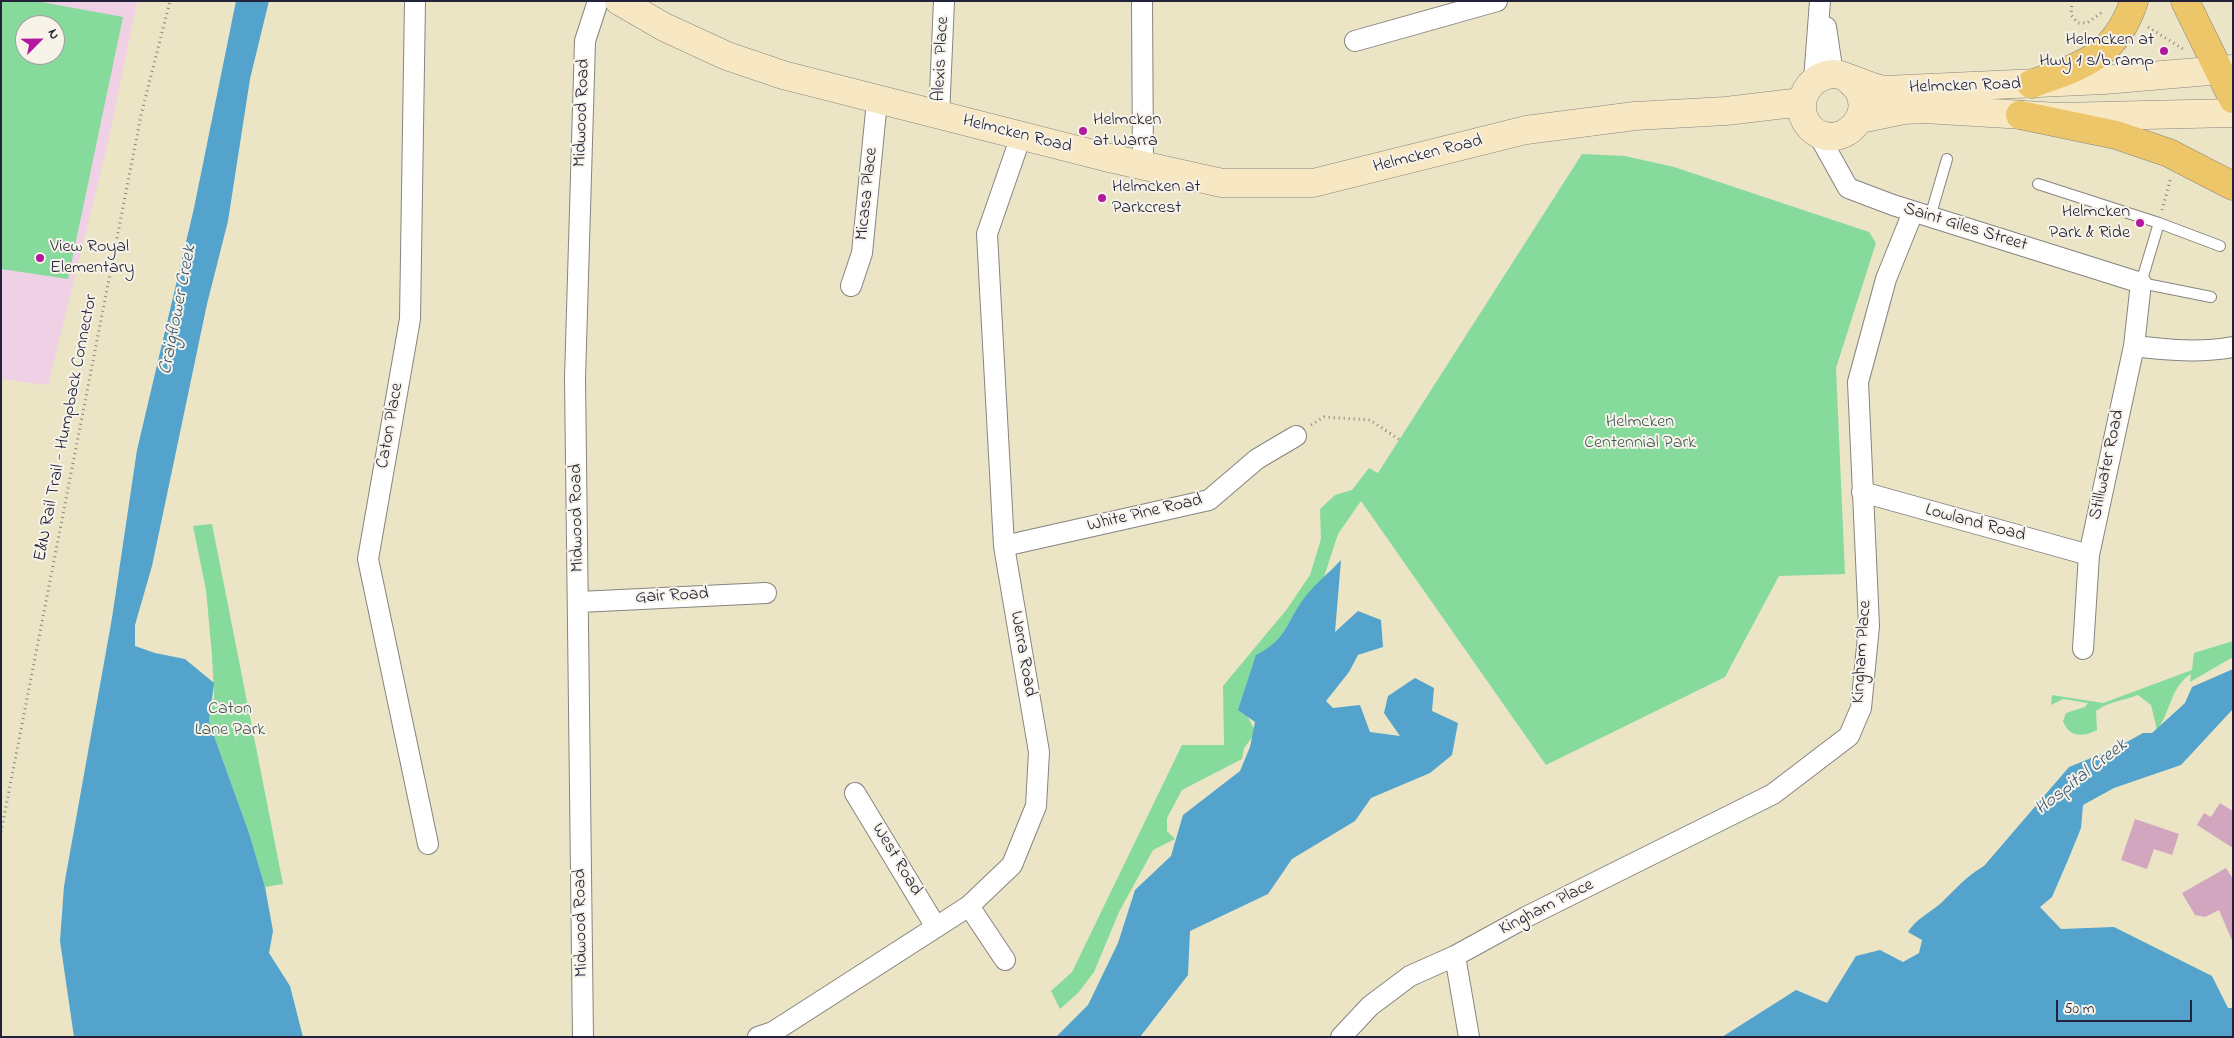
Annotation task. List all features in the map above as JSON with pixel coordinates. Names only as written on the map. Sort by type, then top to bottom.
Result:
[{"type":"highway","points":[[2185,1],[2225,69],[2233,99]]},
{"type":"highway","points":[[2031,84],[2069,70],[2099,55],[2119,36],[2136,13]]},
{"type":"highway","points":[[2020,115],[2116,136],[2142,144],[2169,153],[2233,186]]},
{"type":"main road","name":"Helmcken Road","points":[[620,1],[664,27],[727,56],[783,75],[877,101],[1142,166],[1222,182],[1313,183],[1526,130],[1635,116],[1822,103],[1870,88],[1884,90],[2031,84],[2104,80],[2225,69]]},
{"type":"main road","points":[[1859,91],[1863,105],[1860,119],[1850,131],[1822,103],[1859,91]]},
{"type":"main road","name":"Helmcken Road","points":[[1860,119],[1924,109],[2058,117],[2233,113]]},
{"type":"street","name":"Caton Place","points":[[415,1],[410,320],[368,559],[428,844]]},
{"type":"street","name":"Midwood Road","points":[[583,1037],[575,378],[586,41],[598,1]]},
{"type":"street","name":"Alexis Place","points":[[939,116],[944,1]]},
{"type":"street","points":[[1142,1],[1142,166]]},
{"type":"street","points":[[1355,41],[1443,9],[1497,1]]},
{"type":"street","points":[[1821,1],[1822,103]]},
{"type":"street","name":"Micasa Place","points":[[850,286],[862,253],[877,101]]},
{"type":"street","name":"Saint Giles Street","points":[[1822,103],[1848,188],[1921,214],[2142,282]]},
{"type":"street","name":"Werra Road","points":[[768,1035],[969,906],[1012,865],[1036,806],[1038,752],[1004,546],[987,234],[1021,136]]},
{"type":"street","name":"Kingham Place","points":[[1341,1037],[1370,1006],[1410,976],[1455,956],[1528,916],[1773,794],[1849,736],[1860,708],[1868,626],[1858,382],[1886,279],[1921,214]]},
{"type":"street","name":"Stillwater Road","points":[[2083,649],[2089,555],[2134,346],[2142,282]]},
{"type":"street","points":[[2134,346],[2170,350],[2214,350],[2233,347]]},
{"type":"street","name":"White Pine Road","points":[[1004,546],[1209,500],[1257,459],[1296,436]]},
{"type":"street","name":"Lowland Road","points":[[1862,492],[2089,555]]},
{"type":"street","name":"Gair Road","points":[[579,602],[766,593]]},
{"type":"street","name":"West Road","points":[[855,793],[936,927]]},
{"type":"street","points":[[969,906],[1005,960]]},
{"type":"street","points":[[1455,956],[1469,1037]]},
{"type":"lane","points":[[1921,214],[1947,160]]},
{"type":"lane","points":[[2038,184],[2159,223],[2220,246]]},
{"type":"lane","points":[[2159,223],[2142,282],[2211,297]]},
{"type":"path","name":"E&N Rail Trail - Humpback Connector","points":[[1,832],[142,115],[170,1]]},
{"type":"path","points":[[2072,1],[2071,15],[2078,23],[2087,23],[2110,9],[2122,9],[2136,13],[2183,49]]},
{"type":"path","points":[[2164,197],[2172,174]]},
{"type":"path","points":[[1296,436],[1324,417],[1370,420],[1400,440]]},
{"type":"shaded area","name":"View Royal Elementary","points":[[1,1],[137,1],[109,138],[48,385],[1,379]]},
{"type":"green space","name":"View Royal Elementary","points":[[1,1],[36,1],[123,17],[68,279],[1,269]]},
{"type":"green space","name":"Helmcken Centennial Park","points":[[1582,154],[1625,156],[1674,167],[1869,232],[1876,243],[1836,368],[1845,574],[1779,576],[1725,677],[1546,765],[1361,501],[1338,534],[1323,580],[1247,715],[1254,729],[1253,736],[1244,748],[1242,759],[1182,790],[1167,818],[1167,831],[1175,839],[1153,850],[1119,912],[1094,972],[1078,993],[1060,1009],[1051,991],[1072,972],[1182,745],[1224,745],[1223,686],[1287,609],[1310,575],[1321,539],[1320,509],[1335,495],[1352,490],[1369,468],[1378,473]]},
{"type":"green space","name":"Caton Lane Park","points":[[212,524],[283,884],[265,887],[249,833],[209,722],[214,697],[212,655],[206,590],[193,526]]},
{"type":"green space","points":[[2233,641],[2233,657],[2190,682],[2191,674],[2184,679],[2157,730],[2151,705],[2138,695],[2111,703],[2096,711],[2097,730],[2082,735],[2069,731],[2063,721],[2066,713],[2085,707],[2088,703],[2063,699],[2051,705],[2052,695],[2103,703],[2192,670],[2194,653]]},
{"type":"water","name":"Craigflower Creek","points":[[236,1],[269,1],[250,79],[228,221],[207,304],[152,566],[135,625],[135,646],[155,653],[185,659],[214,683],[209,722],[249,833],[265,887],[273,931],[269,953],[290,986],[303,1037],[74,1037],[60,941],[64,886],[112,618],[137,450],[194,208]]},
{"type":"water","points":[[1341,560],[1335,632],[1358,611],[1381,620],[1383,647],[1358,655],[1349,672],[1326,701],[1333,708],[1360,705],[1370,732],[1400,736],[1384,713],[1388,696],[1415,678],[1434,688],[1432,711],[1458,723],[1452,755],[1430,773],[1371,798],[1355,821],[1292,859],[1268,894],[1190,931],[1188,975],[1140,1037],[1056,1037],[1088,1005],[1118,943],[1135,890],[1171,856],[1183,815],[1240,771],[1250,747],[1255,722],[1238,710],[1256,655],[1267,649],[1281,636],[1305,597]]},
{"type":"water","name":"Hospital Creek","points":[[2233,669],[2233,709],[2181,765],[2114,788],[2083,805],[2081,828],[2068,860],[2052,897],[2040,907],[2061,929],[2114,927],[2212,976],[2228,1008],[2233,1008],[2233,1037],[1722,1037],[1796,990],[1827,1003],[1856,956],[1880,950],[1903,962],[1919,953],[1922,940],[1908,932],[1911,927],[1940,904],[1966,879],[1984,866],[2069,767],[2116,748],[2143,733],[2152,733],[2185,703],[2192,687]]},
{"type":"building","points":[[2220,803],[2233,811],[2233,848],[2197,825],[2204,813],[2211,817]]},
{"type":"building","points":[[2135,819],[2179,834],[2172,855],[2154,849],[2147,869],[2121,860]]},
{"type":"building","points":[[2226,868],[2233,879],[2233,943],[2219,910],[2205,917],[2195,915],[2182,893]]},
{"type":"place","name":"Helmcken at Hwy 1 s/b ramp","points":[[2164,51]]},
{"type":"place","name":"Helmcken at Warra","points":[[1083,131]]},
{"type":"place","name":"Helmcken at Parkcrest","points":[[1102,198]]},
{"type":"place","name":"Helmcken Park & Ride","points":[[2140,223]]},
{"type":"place","name":"View Royal Elementary","points":[[40,258]]}]
